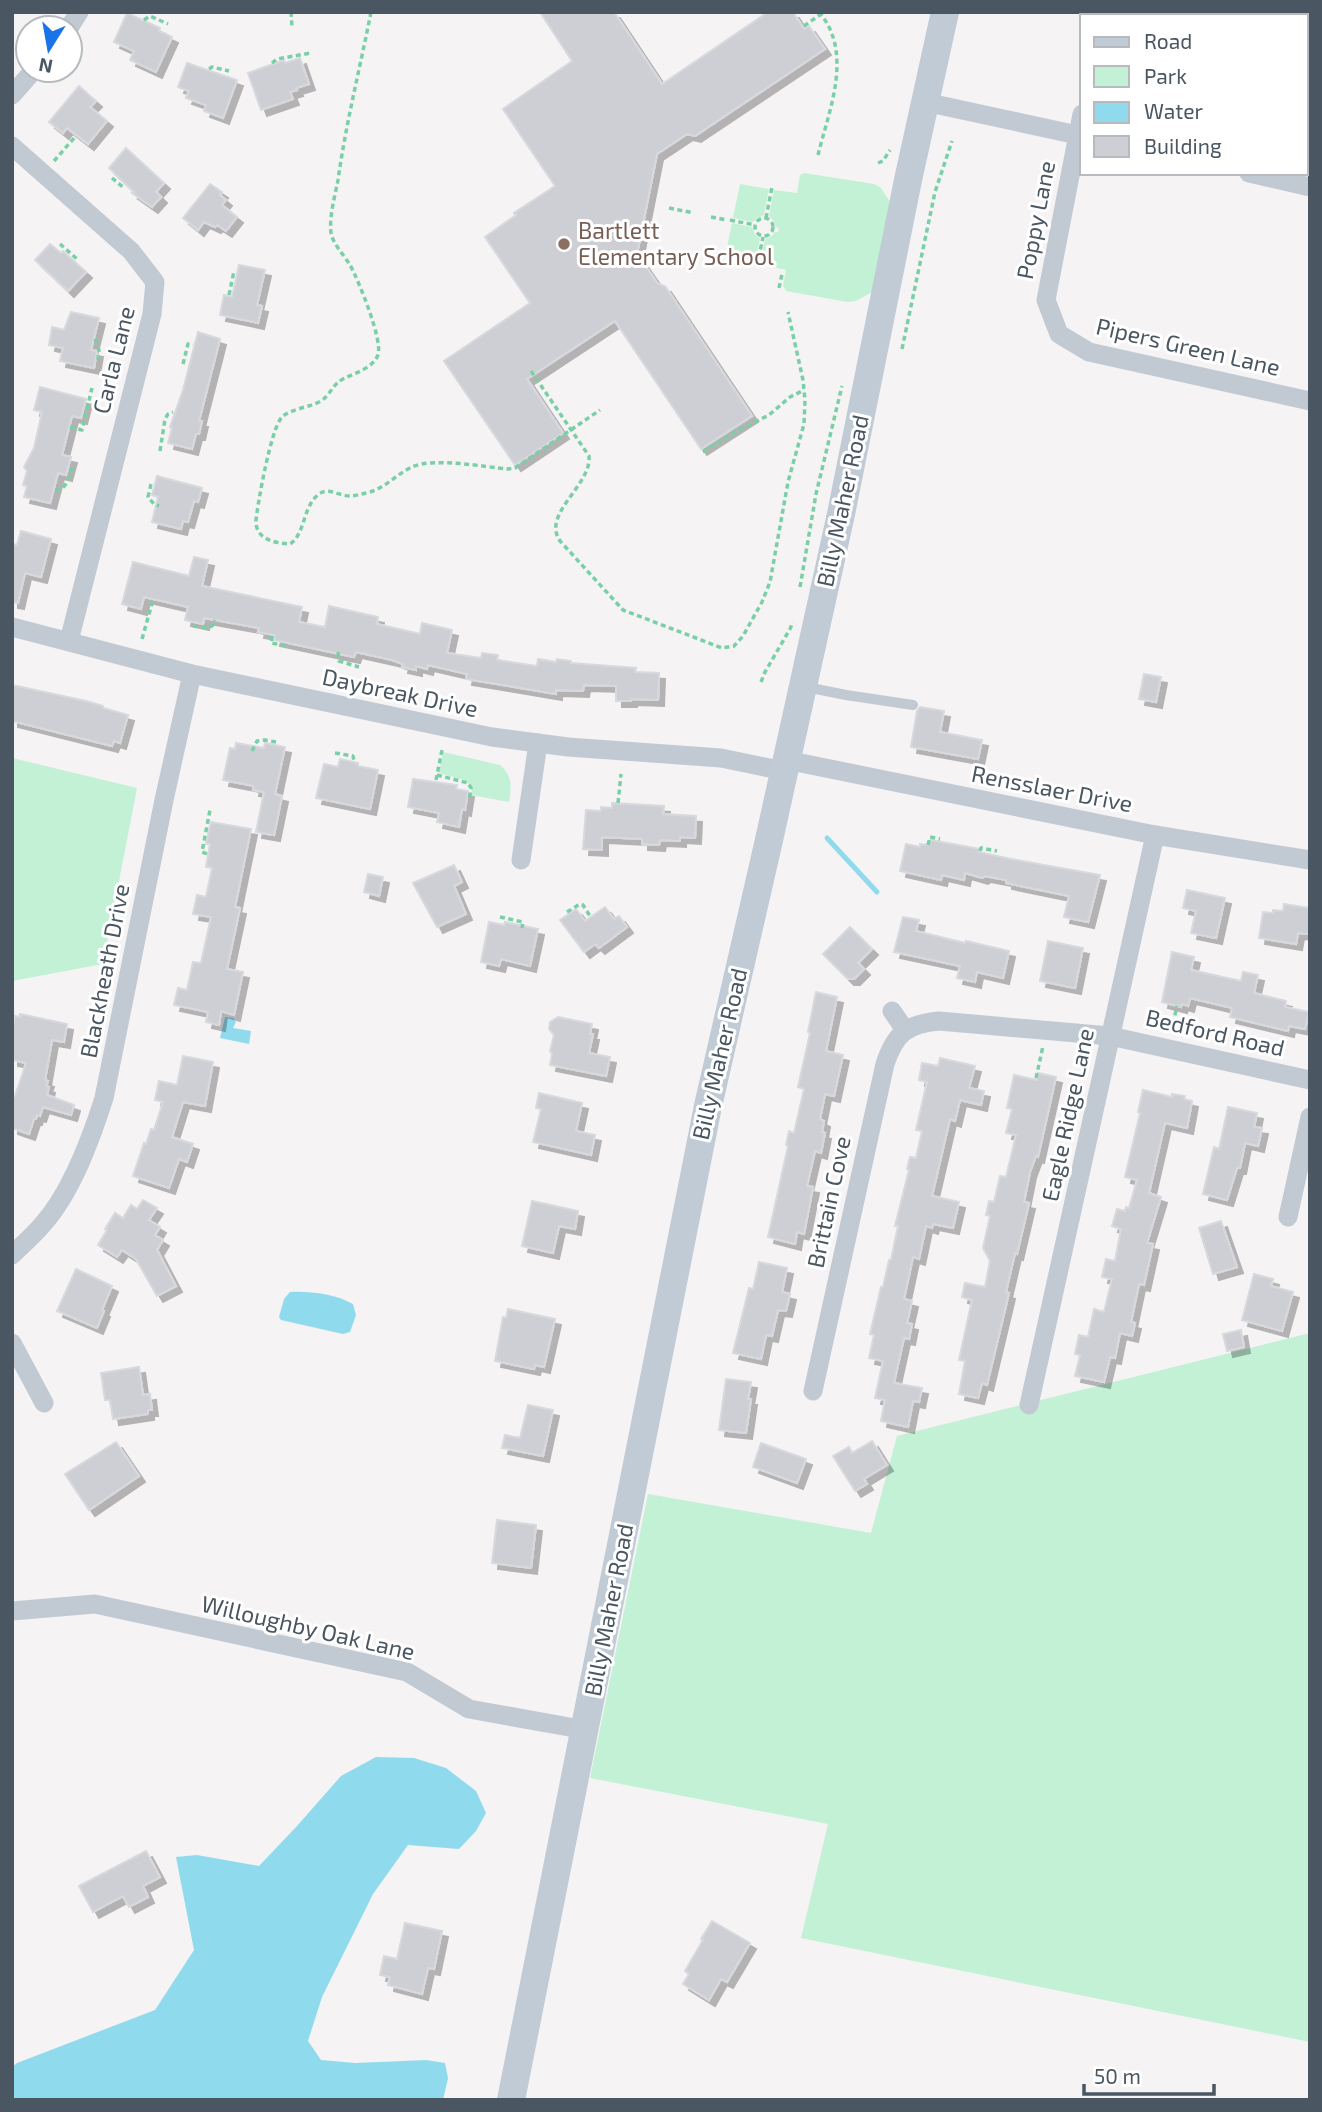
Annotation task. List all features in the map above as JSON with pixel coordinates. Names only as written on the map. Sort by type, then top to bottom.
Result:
[{"type":"main road","name":"Billy Maher Road","points":[[511,2100],[708,1106],[841,514],[945,12]]},
{"type":"street","points":[[925,102],[1080,136]]},
{"type":"street","name":"Poppy Lane","points":[[1059,334],[1046,300],[1080,136]]},
{"type":"street","name":"Carla Lane","points":[[12,146],[131,250],[155,282],[152,314],[69,641]]},
{"type":"street","points":[[1258,175],[1310,187]]},
{"type":"street","name":"Pipers Green Lane","points":[[1059,334],[1089,352],[1310,401]]},
{"type":"street","name":"Daybreak Drive","points":[[12,627],[192,674],[492,737],[606,751],[721,758],[785,766]]},
{"type":"street","name":"Blackheath Drive","points":[[12,1255],[44,1223],[69,1185],[89,1144],[104,1098],[192,674]]},
{"type":"street","points":[[522,860],[538,743]]},
{"type":"street","name":"Rensslaer Drive","points":[[785,766],[1156,835],[1310,860]]},
{"type":"street","name":"Eagle Ridge Lane","points":[[1029,1405],[1156,835]]},
{"type":"street","points":[[892,1012],[905,1030],[919,1024],[939,1021],[1110,1036]]},
{"type":"street","name":"Brittain Cove","points":[[813,1391],[885,1064],[896,1038],[905,1030]]},
{"type":"street","name":"Bedford Road","points":[[1110,1036],[1310,1080]]},
{"type":"street","points":[[1288,1217],[1310,1117]]},
{"type":"street","points":[[12,1343],[44,1403]]},
{"type":"street","name":"Willoughby Oak Lane","points":[[12,1611],[95,1604],[407,1671],[469,1709],[586,1730]]},
{"type":"lane","points":[[803,687],[913,705]]},
{"type":"path","points":[[291,12],[292,26]]},
{"type":"path","points":[[371,12],[344,144],[331,233],[354,274],[375,327],[379,351],[368,367],[338,382],[324,399],[310,407],[287,414],[278,423],[257,514],[258,533],[264,538],[290,544],[296,540],[306,512],[320,494],[329,491],[351,496],[369,493],[385,486],[414,466],[466,464],[515,468],[600,410]]},
{"type":"path","points":[[804,26],[820,13],[834,36],[836,69],[833,102],[818,155]]},
{"type":"path","points":[[145,20],[150,16],[168,24]]},
{"type":"path","points":[[272,64],[277,59],[311,53]]},
{"type":"path","points":[[209,69],[212,67],[229,71]]},
{"type":"path","points":[[54,161],[75,137]]},
{"type":"path","points":[[902,349],[935,192],[952,141]]},
{"type":"path","points":[[112,178],[124,188]]},
{"type":"path","points":[[766,218],[772,187]]},
{"type":"path","points":[[669,208],[694,213]]},
{"type":"path","points":[[711,217],[755,225]]},
{"type":"path","points":[[766,218],[772,222],[774,228],[772,233],[763,237],[755,232],[755,225],[758,220],[766,218]]},
{"type":"path","points":[[757,266],[763,237]]},
{"type":"path","points":[[60,244],[77,259],[75,260]]},
{"type":"path","points":[[229,295],[234,271]]},
{"type":"path","points":[[779,288],[782,274]]},
{"type":"path","points":[[531,371],[585,448],[589,462],[586,475],[557,520],[557,536],[560,541],[623,610],[726,648],[734,646],[743,636],[770,582],[784,499],[804,424],[801,365],[788,312]]},
{"type":"path","points":[[94,340],[99,350],[98,360]]},
{"type":"path","points":[[183,364],[188,344],[193,345]]},
{"type":"path","points":[[800,589],[816,494],[844,377]]},
{"type":"path","points":[[70,427],[82,430],[92,388]]},
{"type":"path","points":[[703,452],[769,415],[790,397],[804,390]]},
{"type":"path","points":[[160,451],[165,419],[173,412]]},
{"type":"path","points":[[55,490],[64,487],[72,467]]},
{"type":"path","points":[[151,484],[148,497],[153,504],[159,506]]},
{"type":"path","points":[[142,639],[153,600]]},
{"type":"path","points":[[193,626],[209,628],[215,620]]},
{"type":"path","points":[[761,682],[793,620]]},
{"type":"path","points":[[272,636],[271,643],[288,646]]},
{"type":"path","points":[[338,652],[339,661],[359,667]]},
{"type":"path","points":[[253,751],[255,744],[261,740],[276,743]]},
{"type":"path","points":[[442,750],[436,777],[468,783],[471,788],[469,801]]},
{"type":"path","points":[[335,753],[353,756],[354,761]]},
{"type":"path","points":[[618,803],[621,774]]},
{"type":"path","points":[[207,855],[202,852],[211,810]]},
{"type":"path","points":[[928,845],[930,837],[940,839]]},
{"type":"path","points":[[979,852],[981,848],[997,851]]},
{"type":"path","points":[[567,912],[580,904],[590,916]]},
{"type":"path","points":[[500,917],[523,922],[522,928]]},
{"type":"path","points":[[1171,1033],[1177,1006]]},
{"type":"path","points":[[1036,1079],[1044,1042]]},
{"type":"green space","points":[[804,173],[874,184],[881,188],[890,202],[874,291],[856,301],[848,302],[786,291],[783,286],[786,270],[760,264],[765,239],[778,232],[779,228],[769,216],[774,190],[797,193],[800,175]]},
{"type":"green space","points":[[740,184],[769,189],[764,215],[753,222],[733,218]]},
{"type":"green space","points":[[732,223],[752,227],[755,235],[760,238],[755,263],[725,257]]},
{"type":"green space","points":[[443,752],[500,765],[510,782],[509,802],[471,795],[472,787],[464,780],[439,773]]},
{"type":"green space","points":[[12,758],[137,788],[103,964],[12,981]]},
{"type":"green space","points":[[1310,1333],[1310,2042],[801,1938],[828,1824],[590,1778],[648,1494],[871,1533],[897,1436]]},
{"type":"water","points":[[225,1017],[233,1018],[236,1022],[233,1028],[251,1031],[249,1044],[220,1038]]},
{"type":"water","points":[[290,1292],[322,1294],[353,1304],[356,1315],[350,1332],[343,1334],[281,1320],[279,1317],[284,1299]]},
{"type":"water","points":[[376,1757],[414,1758],[446,1768],[476,1791],[486,1813],[476,1831],[459,1849],[408,1845],[373,1894],[322,1997],[308,2041],[321,2060],[355,2063],[426,2060],[445,2063],[448,2078],[443,2100],[12,2100],[12,2067],[17,2063],[155,2010],[194,1950],[176,1857],[197,1855],[259,1866],[341,1776]]},
{"type":"building","name":"Bartlett Elementary School","points":[[540,12],[614,12],[662,84],[768,12],[793,12],[804,29],[809,26],[825,49],[695,136],[687,134],[657,154],[637,254],[658,284],[665,286],[752,416],[701,449],[615,321],[527,379],[563,433],[515,465],[444,361],[530,303],[485,237],[516,215],[514,213],[555,186],[503,109],[572,61]]},
{"type":"building","points":[[127,13],[160,28],[159,31],[172,37],[156,72],[130,60],[134,51],[114,42]]},
{"type":"building","points":[[300,58],[309,84],[290,92],[293,99],[261,110],[248,73],[284,60],[285,63]]},
{"type":"building","points":[[187,63],[237,80],[223,118],[204,111],[206,105],[186,98],[189,91],[178,87]]},
{"type":"building","points":[[79,86],[96,101],[90,107],[107,121],[88,144],[67,128],[63,133],[49,122]]},
{"type":"building","points":[[126,148],[164,183],[156,192],[161,197],[152,207],[132,193],[134,192],[109,168]]},
{"type":"building","points":[[210,184],[222,192],[220,195],[226,200],[222,205],[237,217],[226,231],[217,225],[215,227],[204,222],[198,230],[183,218]]},
{"type":"building","points":[[50,244],[61,253],[63,251],[86,272],[68,291],[35,260]]},
{"type":"building","points":[[239,265],[265,270],[257,305],[262,306],[258,323],[220,315],[224,295],[232,297]]},
{"type":"building","points":[[71,312],[99,318],[91,350],[97,351],[94,368],[60,361],[63,348],[49,345],[52,327],[64,330]]},
{"type":"building","points":[[198,332],[220,339],[199,421],[202,421],[199,434],[196,434],[192,449],[168,443],[172,428],[170,427]]},
{"type":"building","points":[[40,387],[86,399],[81,418],[72,416],[62,455],[71,457],[66,475],[58,473],[50,503],[24,497],[27,486],[23,485],[27,471],[24,467],[34,448],[42,412],[34,410]]},
{"type":"building","points":[[157,476],[202,488],[198,502],[194,501],[188,522],[183,521],[181,529],[152,522],[158,497],[152,495]]},
{"type":"building","points":[[21,531],[51,539],[41,577],[25,573],[18,603],[12,602],[12,544],[17,545]]},
{"type":"building","points":[[194,557],[208,560],[202,586],[302,607],[299,622],[325,627],[329,606],[378,617],[377,624],[420,634],[422,623],[452,630],[447,653],[481,658],[482,653],[498,655],[497,660],[537,666],[538,659],[556,662],[557,659],[571,663],[636,668],[635,672],[659,673],[658,700],[616,701],[616,686],[584,685],[583,691],[556,690],[556,694],[466,679],[467,674],[428,665],[427,669],[416,666],[416,670],[402,667],[403,664],[392,660],[356,652],[354,657],[274,640],[275,635],[258,632],[259,628],[204,618],[203,624],[185,620],[188,607],[144,597],[141,609],[122,604],[133,562],[189,576]]},
{"type":"building","points":[[1144,674],[1161,677],[1156,702],[1139,699]]},
{"type":"building","points":[[12,685],[86,701],[128,715],[120,743],[114,741],[112,746],[12,721]]},
{"type":"building","points":[[920,707],[944,711],[940,732],[982,740],[978,759],[911,747]]},
{"type":"building","points":[[236,743],[264,748],[265,743],[285,747],[275,794],[282,796],[274,835],[256,832],[264,792],[253,790],[254,786],[223,780],[230,748],[235,749]]},
{"type":"building","points":[[340,759],[378,770],[370,809],[316,798],[324,764],[338,767]]},
{"type":"building","points":[[413,779],[457,785],[456,789],[468,791],[459,827],[437,822],[439,813],[408,807]]},
{"type":"building","points":[[612,803],[664,806],[663,814],[696,816],[695,838],[680,837],[680,841],[660,840],[659,845],[642,844],[642,839],[602,837],[602,850],[583,849],[586,810],[601,811],[601,807],[612,808]]},
{"type":"building","points":[[211,822],[251,829],[235,907],[240,908],[227,969],[243,972],[234,1015],[221,1011],[219,1025],[206,1022],[208,1012],[174,1005],[178,988],[187,990],[193,962],[201,963],[211,917],[193,914],[197,895],[206,897],[212,868],[206,867],[210,844],[206,844]]},
{"type":"building","points":[[931,840],[980,849],[979,852],[1011,859],[1100,875],[1088,922],[1064,917],[1069,896],[965,873],[964,880],[942,875],[941,880],[900,871],[906,844],[920,847],[920,844],[929,845]]},
{"type":"building","points":[[454,865],[462,882],[454,886],[466,914],[437,927],[413,883]]},
{"type":"building","points":[[368,874],[383,877],[379,896],[364,892]]},
{"type":"building","points":[[1187,890],[1225,898],[1216,938],[1191,933],[1196,911],[1183,908]]},
{"type":"building","points":[[1284,904],[1310,908],[1310,934],[1298,933],[1296,944],[1259,938],[1263,912],[1283,911]]},
{"type":"building","points":[[605,907],[614,919],[619,916],[627,927],[599,948],[595,944],[584,952],[560,920],[576,909],[585,921]]},
{"type":"building","points":[[903,917],[919,920],[916,931],[1009,951],[1003,978],[977,972],[975,982],[957,978],[960,966],[894,952]]},
{"type":"building","points":[[489,922],[504,925],[505,922],[538,929],[530,966],[501,959],[499,966],[481,962]]},
{"type":"building","points":[[850,927],[872,949],[858,963],[864,969],[854,979],[848,979],[823,954]]},
{"type":"building","points":[[1048,941],[1083,948],[1075,988],[1040,981]]},
{"type":"building","points":[[1172,952],[1194,957],[1191,970],[1241,981],[1243,972],[1258,975],[1254,993],[1286,1001],[1285,1007],[1309,1012],[1305,1029],[1289,1026],[1288,1031],[1230,1017],[1232,1008],[1190,998],[1188,1006],[1182,1004],[1181,1007],[1162,1002]]},
{"type":"building","points":[[816,992],[837,997],[826,1051],[843,1055],[834,1096],[825,1094],[820,1119],[824,1121],[822,1132],[825,1133],[821,1153],[815,1151],[807,1186],[813,1187],[804,1234],[797,1232],[795,1244],[768,1237],[789,1131],[794,1133],[804,1089],[798,1087]]},
{"type":"building","points":[[20,1014],[67,1024],[64,1042],[52,1040],[45,1080],[48,1081],[46,1086],[49,1087],[47,1095],[74,1105],[71,1115],[43,1107],[40,1116],[37,1115],[34,1119],[29,1134],[12,1128],[12,1095],[15,1096],[26,1063],[12,1060],[12,1031],[15,1016],[20,1017]]},
{"type":"building","points":[[558,1017],[592,1024],[589,1053],[610,1057],[606,1076],[550,1065],[554,1035],[549,1029],[550,1022]]},
{"type":"building","points":[[183,1056],[213,1062],[205,1106],[183,1102],[172,1137],[193,1144],[187,1162],[179,1159],[169,1188],[133,1176],[144,1143],[146,1144],[151,1129],[154,1130],[163,1102],[155,1100],[159,1081],[177,1085]]},
{"type":"building","points":[[940,1058],[975,1066],[969,1088],[984,1091],[981,1105],[960,1100],[955,1121],[950,1119],[932,1196],[959,1202],[953,1228],[933,1224],[932,1228],[926,1226],[919,1259],[913,1257],[904,1299],[912,1301],[907,1323],[912,1324],[909,1339],[904,1338],[894,1383],[922,1388],[919,1402],[913,1401],[908,1427],[881,1421],[885,1400],[875,1398],[883,1361],[869,1358],[874,1335],[870,1334],[881,1287],[891,1260],[898,1226],[895,1226],[910,1157],[916,1158],[922,1131],[916,1130],[927,1082],[919,1080],[922,1063],[938,1066]]},
{"type":"building","points":[[1038,1073],[1056,1077],[1038,1157],[1036,1156],[1030,1172],[1024,1202],[1029,1203],[1006,1292],[1009,1293],[987,1385],[982,1383],[978,1398],[959,1394],[965,1361],[959,1360],[972,1300],[962,1297],[965,1283],[985,1287],[990,1261],[983,1248],[990,1216],[986,1215],[989,1201],[994,1202],[1000,1176],[1006,1177],[1016,1135],[1006,1133],[1012,1109],[1007,1108],[1014,1075],[1037,1080]]},
{"type":"building","points":[[1143,1090],[1172,1097],[1172,1094],[1185,1096],[1184,1099],[1192,1101],[1187,1128],[1165,1123],[1149,1193],[1161,1197],[1147,1243],[1153,1244],[1144,1285],[1139,1284],[1131,1322],[1135,1323],[1132,1336],[1120,1333],[1115,1358],[1110,1357],[1104,1382],[1075,1376],[1080,1355],[1075,1354],[1079,1335],[1088,1337],[1094,1309],[1104,1312],[1112,1279],[1102,1277],[1106,1259],[1115,1261],[1121,1229],[1112,1226],[1117,1209],[1125,1211],[1126,1207],[1129,1208],[1137,1180],[1125,1177]]},
{"type":"building","points":[[539,1093],[582,1103],[576,1131],[595,1135],[591,1155],[533,1142],[541,1109],[536,1108]]},
{"type":"building","points":[[1228,1107],[1257,1113],[1254,1127],[1262,1128],[1258,1146],[1245,1143],[1240,1168],[1237,1168],[1227,1200],[1203,1194],[1214,1147],[1219,1149]]},
{"type":"building","points":[[143,1200],[157,1208],[149,1220],[160,1227],[155,1235],[163,1240],[157,1250],[176,1286],[157,1296],[136,1259],[122,1250],[117,1257],[98,1245],[115,1213],[123,1218],[131,1205],[137,1209]]},
{"type":"building","points":[[532,1201],[578,1211],[575,1229],[559,1226],[553,1253],[522,1246]]},
{"type":"building","points":[[1221,1221],[1237,1267],[1213,1274],[1199,1228]]},
{"type":"building","points":[[759,1262],[787,1268],[782,1292],[790,1294],[786,1311],[778,1310],[772,1336],[766,1335],[761,1359],[733,1353],[749,1288],[753,1289]]},
{"type":"building","points":[[76,1269],[112,1286],[97,1328],[57,1311]]},
{"type":"building","points":[[1254,1274],[1273,1279],[1271,1286],[1293,1292],[1282,1331],[1242,1320]]},
{"type":"building","points":[[508,1309],[555,1319],[544,1367],[535,1365],[534,1369],[495,1361],[503,1317],[506,1318]]},
{"type":"building","points":[[1241,1330],[1244,1347],[1227,1351],[1223,1334]]},
{"type":"building","points":[[139,1367],[143,1395],[150,1394],[152,1410],[148,1410],[148,1414],[113,1419],[110,1400],[105,1400],[101,1373]]},
{"type":"building","points":[[726,1379],[751,1382],[746,1433],[719,1430]]},
{"type":"building","points":[[528,1405],[553,1410],[543,1456],[502,1448],[505,1435],[520,1438]]},
{"type":"building","points":[[872,1441],[887,1465],[864,1479],[867,1484],[855,1491],[833,1456],[849,1447],[852,1453]]},
{"type":"building","points":[[116,1442],[139,1476],[89,1510],[65,1474]]},
{"type":"building","points":[[761,1443],[806,1459],[797,1483],[753,1467]]},
{"type":"building","points":[[497,1520],[536,1525],[531,1568],[492,1563]]},
{"type":"building","points":[[146,1851],[160,1877],[143,1886],[148,1897],[129,1907],[123,1896],[93,1912],[79,1886]]},
{"type":"building","points":[[712,1921],[750,1943],[727,1982],[721,1979],[709,2000],[683,1984],[689,1974],[685,1971]]},
{"type":"building","points":[[405,1923],[442,1931],[434,1969],[428,1968],[422,1994],[388,1985],[390,1977],[380,1975],[384,1956],[397,1959]]},
{"type":"waterway","points":[[827,838],[877,892]]},
{"type":"place","name":"Bartlett Elementary School","points":[[564,244]]}]
